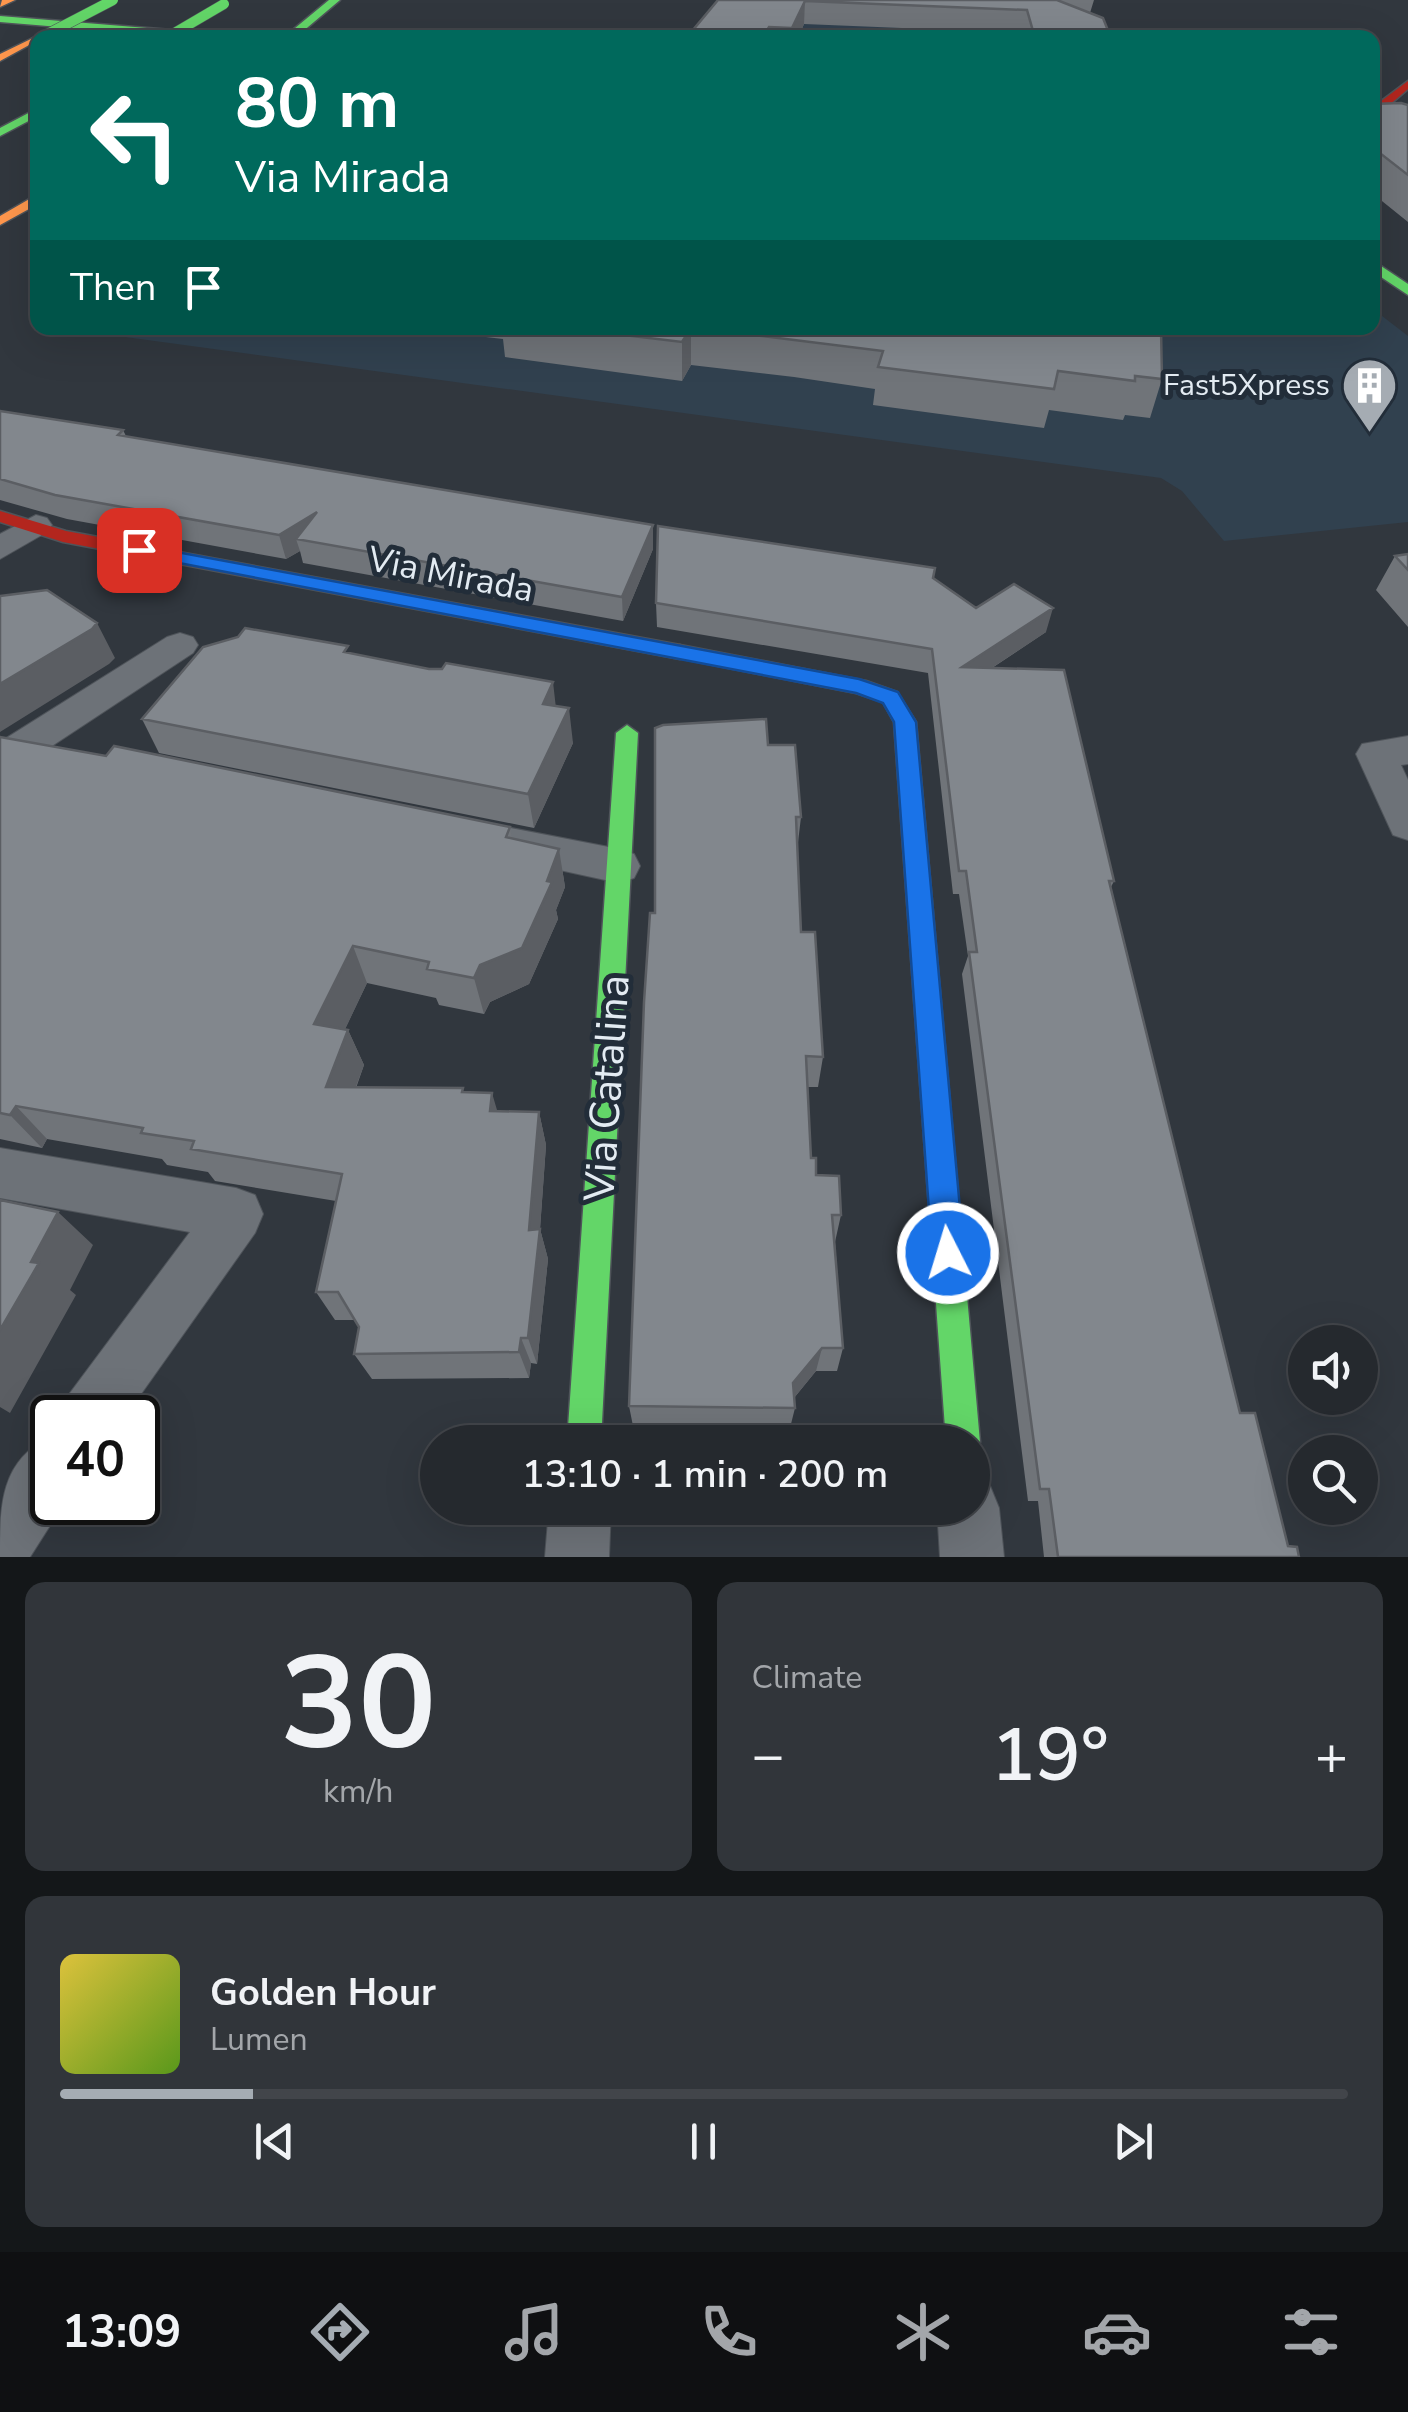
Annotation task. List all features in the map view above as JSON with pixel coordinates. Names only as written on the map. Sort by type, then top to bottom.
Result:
[{"type":"main road","points":[[0,4],[10,0]]},
{"type":"main road","points":[[55,30],[113,0]]},
{"type":"main road","points":[[297,30],[334,0]]},
{"type":"main road","points":[[1016,0],[1095,30]]},
{"type":"main road","points":[[180,30],[228,2]]},
{"type":"main road","points":[[0,18],[139,30]]},
{"type":"main road","points":[[0,58],[30,43]]},
{"type":"main road","points":[[1388,105],[1408,84]]},
{"type":"main road","points":[[0,133],[30,116]]},
{"type":"main road","points":[[0,221],[30,203]]},
{"type":"main road","points":[[1380,270],[1408,291]]},
{"type":"main road","name":"Via Mirada","points":[[0,516],[63,536],[859,686],[890,698],[905,722],[962,1425]]},
{"type":"main road","name":"Via Catalina","points":[[585,1425],[628,732]]},
{"type":"street","points":[[0,548],[36,525]]},
{"type":"street","points":[[13,753],[180,645]]},
{"type":"street","points":[[1392,752],[1408,824]]},
{"type":"street","points":[[13,753],[84,757]]},
{"type":"street","points":[[466,835],[620,866]]},
{"type":"street","points":[[0,1173],[236,1214],[105,1395]]},
{"type":"street","points":[[0,1547],[30,1501]]},
{"type":"street","points":[[577,1557],[579,1525]]},
{"type":"street","points":[[969,1525],[972,1557]]},
{"type":"shaded area","points":[[719,0],[1006,30],[700,30]]},
{"type":"shaded area","points":[[1380,314],[1408,336],[1408,522],[1224,541],[1182,491],[1161,478],[110,335],[1380,335]]},
{"type":"building","points":[[718,0],[1057,0],[1103,18],[1108,30],[1033,30],[1027,10],[805,1],[792,28],[693,30]]},
{"type":"building","points":[[1380,104],[1408,105],[1408,175],[1380,153]]},
{"type":"building","points":[[624,335],[686,335],[682,342]]},
{"type":"building","points":[[754,335],[1161,335],[1162,379],[1135,376],[1135,381],[1058,371],[1054,389],[878,367],[883,351]]},
{"type":"building","points":[[0,411],[123,430],[118,435],[653,525],[622,597],[296,539],[317,512],[279,535],[55,495],[0,479]]},
{"type":"building","points":[[658,526],[935,568],[933,578],[976,608],[1014,584],[1053,608],[962,667],[1064,670],[1114,881],[1109,881],[1240,1413],[1255,1413],[1288,1546],[1297,1547],[1299,1557],[1058,1557],[1049,1489],[1040,1489],[969,952],[977,952],[966,871],[959,871],[932,649],[656,603]]},
{"type":"building","points":[[1408,554],[1408,570],[1395,556]]},
{"type":"building","points":[[47,590],[97,623],[0,684],[0,596]]},
{"type":"building","points":[[245,628],[348,646],[344,652],[429,669],[442,669],[446,663],[553,682],[543,704],[569,708],[528,794],[142,719],[203,647],[238,637]]},
{"type":"building","points":[[766,719],[768,745],[795,745],[801,817],[796,817],[801,932],[815,932],[823,1057],[806,1056],[811,1158],[816,1158],[816,1175],[839,1176],[841,1215],[832,1215],[843,1348],[822,1348],[793,1383],[795,1408],[629,1406],[644,1002],[650,913],[655,913],[655,728]]},
{"type":"building","points":[[0,737],[106,756],[114,746],[510,827],[506,837],[559,849],[547,881],[552,882],[522,948],[480,965],[474,978],[427,969],[429,962],[353,946],[314,1024],[348,1030],[326,1087],[463,1088],[462,1092],[492,1093],[490,1111],[539,1112],[529,1230],[540,1229],[528,1338],[521,1338],[519,1352],[354,1354],[359,1327],[338,1292],[316,1292],[342,1174],[191,1149],[194,1141],[141,1133],[143,1128],[16,1106],[10,1115],[0,1113]]},
{"type":"building","points":[[0,1200],[58,1212],[31,1262],[39,1263],[0,1330]]},
{"type":"traffic: fast","points":[[55,30],[113,0]]},
{"type":"traffic: fast","points":[[298,30],[335,0]]},
{"type":"traffic: fast","points":[[180,30],[224,4]]},
{"type":"traffic: fast","points":[[0,19],[135,30]]},
{"type":"traffic: fast","points":[[0,133],[30,116]]},
{"type":"traffic: fast","points":[[1380,270],[1408,291]]},
{"type":"traffic: fast","points":[[680,652],[859,686],[890,697],[905,722],[962,1425]]},
{"type":"traffic: fast","points":[[585,1425],[627,733]]},
{"type":"traffic: slow","points":[[0,4],[10,0]]},
{"type":"traffic: slow","points":[[0,58],[30,43]]},
{"type":"traffic: slow","points":[[0,221],[30,203]]},
{"type":"traffic: jam","points":[[1016,0],[1095,30]]},
{"type":"traffic: jam","points":[[1384,104],[1408,84]]},
{"type":"traffic: jam","points":[[0,516],[63,536],[680,652]]},
{"type":"place","name":"Fast5Xpress","points":[[1369,434]]},
{"type":"route","points":[[139,550],[859,686],[890,698],[905,722],[948,1253]]}]
